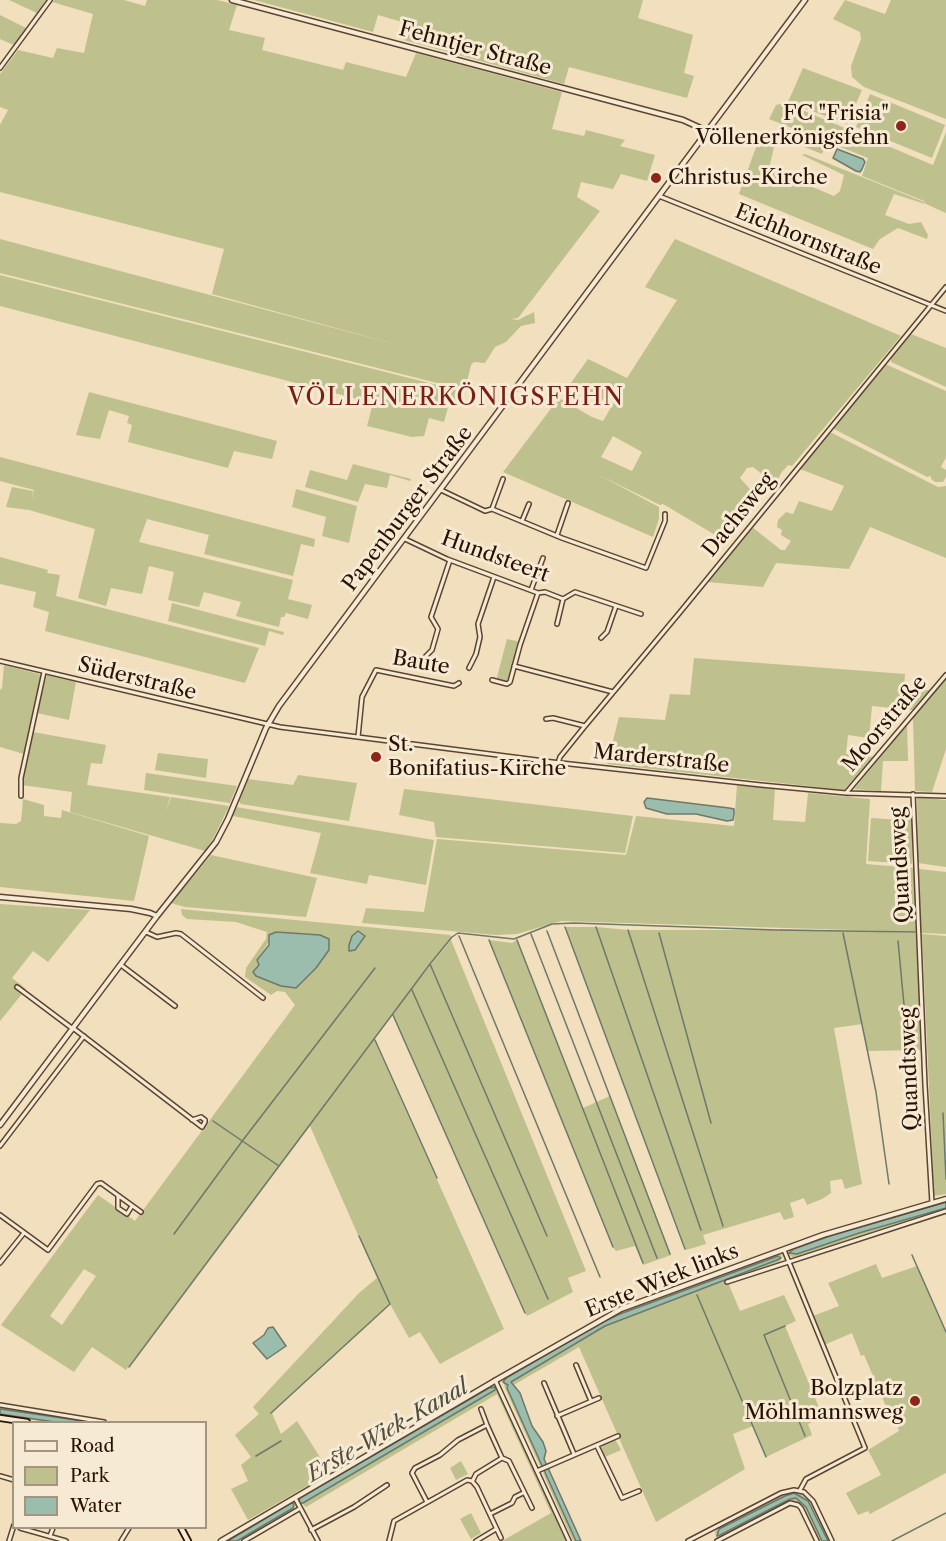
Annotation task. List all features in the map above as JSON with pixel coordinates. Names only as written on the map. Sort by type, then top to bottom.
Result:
[{"type":"main road","points":[[0,1418],[20,1421]]},
{"type":"street","points":[[0,68],[50,0]]},
{"type":"street","name":"Fehntjer Straße","points":[[232,0],[683,120],[707,131]]},
{"type":"street","name":"Papenburger Straße","points":[[0,1125],[209,852],[219,836],[267,725],[302,674],[405,539],[805,0]]},
{"type":"street","name":"Eichhornstraße","points":[[660,196],[946,311]]},
{"type":"street","name":"Dachsweg","points":[[558,763],[560,757],[585,726],[946,287]]},
{"type":"street","points":[[492,509],[503,479]]},
{"type":"street","points":[[441,490],[485,511],[492,509],[557,536],[646,568],[665,521],[665,514]]},
{"type":"street","points":[[557,536],[568,503]]},
{"type":"street","points":[[522,521],[529,504]]},
{"type":"street","name":"Hundsteert","points":[[405,539],[450,560],[538,593],[545,592],[563,599],[574,592],[641,614]]},
{"type":"street","points":[[531,590],[543,558]]},
{"type":"street","points":[[425,657],[432,650],[438,629],[431,616],[450,560]]},
{"type":"street","points":[[469,668],[476,654],[480,637],[478,624],[494,577]]},
{"type":"street","points":[[492,680],[509,684],[538,593]]},
{"type":"street","points":[[557,624],[563,599]]},
{"type":"street","points":[[602,638],[607,632],[616,606]]},
{"type":"street","name":"Süderstraße","points":[[0,661],[267,725]]},
{"type":"street","points":[[514,666],[613,692]]},
{"type":"street","name":"Baute","points":[[358,737],[362,697],[376,670],[454,686],[459,683]]},
{"type":"street","points":[[21,796],[21,778],[44,672]]},
{"type":"street","name":"Moorstraße","points":[[846,793],[946,675]]},
{"type":"street","points":[[546,719],[553,718],[585,726]]},
{"type":"street","name":"Marderstraße","points":[[267,725],[558,763],[846,793],[946,796]]},
{"type":"street","name":"Quandsweg","points":[[913,794],[920,935]]},
{"type":"street","points":[[0,897],[131,909],[158,916]]},
{"type":"street","points":[[146,932],[158,937],[181,934],[263,998]]},
{"type":"street","name":"Quandtsweg","points":[[920,935],[932,1203]]},
{"type":"street","points":[[121,965],[176,1006]]},
{"type":"street","points":[[17,987],[192,1120]]},
{"type":"street","points":[[0,1146],[84,1036]]},
{"type":"street","points":[[0,1215],[48,1250],[97,1184],[101,1183],[141,1212]]},
{"type":"street","points":[[118,1196],[118,1208],[127,1214],[132,1206]]},
{"type":"street","name":"Erste Wiek links","points":[[221,1541],[621,1309],[823,1235],[946,1199]]},
{"type":"street","points":[[727,1282],[946,1211]]},
{"type":"street","points":[[0,1263],[24,1233]]},
{"type":"street","points":[[784,1250],[865,1448],[806,1479],[800,1490]]},
{"type":"street","points":[[576,1365],[591,1401]]},
{"type":"street","points":[[495,1380],[569,1541]]},
{"type":"street","points":[[544,1383],[574,1454]]},
{"type":"street","points":[[557,1416],[599,1398]]},
{"type":"street","points":[[0,1405],[98,1421]]},
{"type":"street","points":[[481,1410],[502,1458],[509,1461],[532,1508]]},
{"type":"street","points":[[406,1476],[415,1468],[440,1455],[458,1440],[487,1425]]},
{"type":"street","points":[[537,1471],[618,1436]]},
{"type":"street","points":[[597,1446],[622,1498],[639,1491]]},
{"type":"street","points":[[472,1481],[476,1474],[502,1458]]},
{"type":"street","points":[[412,1473],[427,1502]]},
{"type":"street","points":[[389,1541],[394,1521],[467,1480],[472,1481]]},
{"type":"street","points":[[472,1481],[501,1538]]},
{"type":"street","points":[[311,1530],[354,1507],[387,1485]]},
{"type":"street","points":[[688,1541],[781,1493],[794,1490],[800,1490],[813,1501],[832,1541]]},
{"type":"street","points":[[490,1514],[512,1503],[515,1497],[524,1492]]},
{"type":"street","points":[[295,1498],[318,1541]]},
{"type":"street","points":[[717,1541],[790,1503],[801,1508],[817,1541]]},
{"type":"street","points":[[244,1541],[299,1509]]},
{"type":"street","points":[[27,1529],[66,1541]]},
{"type":"street","points":[[50,1536],[52,1529]]},
{"type":"street","points":[[476,1541],[496,1529]]},
{"type":"green space","points":[[9,0],[46,0],[37,13]]},
{"type":"green space","points":[[54,0],[124,0],[145,6],[147,0],[217,0],[237,5],[229,30],[265,38],[262,50],[343,70],[346,62],[406,77],[416,53],[562,92],[552,129],[584,136],[586,130],[625,140],[620,146],[655,155],[647,181],[621,174],[613,189],[581,182],[577,197],[600,211],[518,318],[511,319],[518,320],[534,312],[535,323],[521,326],[506,342],[495,347],[485,363],[474,362],[471,365],[465,390],[0,273],[0,239],[405,347],[212,294],[224,249],[0,192],[0,125],[8,110],[0,107],[0,74],[18,50],[53,58],[57,48],[84,53],[93,14],[52,2]]},
{"type":"green space","points":[[254,0],[643,0],[638,18],[693,35],[684,73],[694,76],[687,98],[569,67],[564,84],[404,40],[409,24],[378,15],[373,32]]},
{"type":"green space","points":[[845,0],[885,14],[891,0],[946,0],[946,119],[864,87],[852,77],[851,66],[861,39],[860,32],[833,19]]},
{"type":"green space","points":[[0,15],[26,28],[14,45],[0,39]]},
{"type":"green space","name":"FC \"Frisia\" Völlenerkönigsfehn","points":[[803,68],[862,90],[847,124],[788,102]]},
{"type":"green space","name":"FC \"Frisia\" Völlenerkönigsfehn","points":[[870,94],[945,125],[932,158],[856,127]]},
{"type":"green space","points":[[785,103],[933,165],[946,132],[946,213],[924,201],[862,176],[868,158],[828,142],[822,154],[797,144],[802,132],[769,119],[776,105]]},
{"type":"green space","points":[[759,139],[774,147],[769,169],[834,196],[840,191],[844,175],[802,155],[805,154],[924,202],[925,204],[894,194],[885,215],[909,224],[921,222],[928,235],[927,239],[898,228],[880,239],[873,249],[739,194]]},
{"type":"green space","points":[[675,239],[901,336],[792,466],[788,465],[781,473],[776,485],[753,467],[747,468],[740,478],[760,500],[722,539],[663,504],[660,505],[599,475],[659,507],[659,519],[653,537],[503,472],[559,398],[603,421],[618,396],[619,389],[610,388],[602,401],[570,384],[588,359],[627,378],[677,300],[645,287]],"holes":[[[613,436],[642,452],[632,471],[601,457]]]},
{"type":"green space","points":[[0,275],[461,391],[457,406],[449,404],[444,422],[429,418],[424,436],[412,437],[367,426],[373,403],[0,306]]},
{"type":"green space","points":[[911,334],[946,348],[946,387],[891,362],[891,358]]},
{"type":"green space","points":[[885,364],[946,391],[946,457],[941,467],[946,470],[946,477],[943,482],[935,482],[931,476],[927,477],[834,429]]},
{"type":"green space","points":[[89,392],[277,441],[272,459],[234,451],[228,468],[128,442],[132,425],[127,423],[129,416],[109,410],[100,439],[76,435]]},
{"type":"green space","points":[[828,433],[938,487],[946,486],[946,558],[870,527],[849,569],[776,563],[763,587],[708,582],[752,527],[781,550],[785,550],[791,541],[781,535],[782,530],[777,527],[778,520],[786,512],[793,514],[799,501],[832,511],[844,486],[800,469]]},
{"type":"green space","points":[[0,457],[315,539],[314,547],[301,544],[293,576],[204,554],[209,535],[147,519],[139,542],[293,580],[288,599],[312,605],[308,619],[286,613],[284,617],[281,617],[279,627],[236,616],[241,602],[204,592],[199,607],[168,600],[174,572],[149,566],[142,594],[111,588],[106,606],[78,598],[95,529],[29,510],[6,507],[12,487],[33,491],[32,499],[34,490],[0,481]]},
{"type":"green space","points":[[353,464],[411,479],[410,481],[390,475],[387,488],[365,484],[358,502],[305,487],[310,470],[347,480]]},
{"type":"green space","points":[[296,489],[357,506],[349,543],[322,536],[326,517],[292,507]]},
{"type":"green space","points":[[0,557],[48,570],[47,573],[60,575],[56,596],[259,648],[245,683],[45,631],[49,612],[33,607],[36,592],[0,584]]},
{"type":"green space","points":[[172,603],[284,632],[283,635],[269,631],[265,646],[168,621]]},
{"type":"green space","points":[[507,639],[521,642],[509,684],[496,681]]},
{"type":"green space","points":[[694,658],[905,674],[904,689],[930,690],[913,710],[872,706],[869,738],[848,735],[846,754],[873,757],[844,790],[607,764],[619,717],[665,720],[670,694],[690,695]]},
{"type":"green space","points":[[4,665],[39,674],[41,677],[24,754],[0,747],[0,690]]},
{"type":"green space","points":[[47,675],[76,682],[69,720],[37,713]]},
{"type":"green space","points":[[946,678],[946,749],[932,792],[915,791],[913,718]]},
{"type":"green space","points":[[907,725],[908,761],[883,761],[881,791],[854,789]]},
{"type":"green space","points":[[33,732],[106,745],[102,764],[91,763],[87,785],[170,797],[166,811],[171,797],[229,806],[205,851],[70,812],[72,792],[22,785]]},
{"type":"green space","points":[[158,753],[208,759],[206,778],[155,770]]},
{"type":"green space","points":[[146,773],[237,786],[230,803],[144,790]]},
{"type":"green space","points":[[298,775],[357,783],[349,821],[241,804],[239,801],[248,779],[293,785]]},
{"type":"green space","points":[[737,785],[775,789],[773,820],[805,822],[808,793],[870,799],[866,864],[914,868],[916,932],[561,921],[517,934],[496,935],[362,923],[366,908],[424,912],[437,839],[626,855],[636,816],[734,826]]},
{"type":"green space","points":[[404,789],[633,816],[625,853],[436,837],[434,822],[399,815]]},
{"type":"green space","points":[[917,797],[946,800],[946,867],[918,863]]},
{"type":"green space","points":[[23,799],[44,805],[44,816],[61,818],[62,810],[149,836],[134,901],[0,887],[0,823],[16,824],[21,821]]},
{"type":"green space","points":[[236,807],[434,840],[426,885],[369,875],[367,884],[310,873],[321,833],[233,816]]},
{"type":"green space","points":[[900,810],[912,811],[912,864],[868,861],[871,818],[900,820]]},
{"type":"green space","points":[[211,855],[317,878],[306,917],[185,907],[171,903]]},
{"type":"green space","points":[[919,869],[946,872],[946,934],[921,933]]},
{"type":"green space","points":[[0,904],[90,910],[48,962],[33,951],[12,978],[26,989],[0,1021]]},
{"type":"green space","points":[[181,909],[450,935],[452,937],[408,993],[451,940],[586,1271],[568,1278],[573,1292],[527,1316],[392,1014],[374,1039],[504,1329],[440,1364],[420,1332],[409,1338],[390,1304],[272,1413],[281,1434],[297,1421],[330,1473],[248,1520],[231,1489],[248,1481],[241,1465],[251,1457],[235,1435],[259,1414],[253,1407],[359,1293],[377,1278],[310,1126],[126,1370],[92,1347],[74,1372],[1,1325],[98,1195],[135,1221],[295,1005],[285,992],[277,991],[271,995],[245,977],[246,968],[266,939],[267,932],[236,922],[187,919],[182,915]],"holes":[[[276,932],[295,934],[253,972],[259,965],[257,959]],[[84,1269],[96,1276],[62,1325],[50,1316]]]},
{"type":"green space","points":[[565,927],[628,930],[780,929],[917,933],[921,1050],[867,1051],[862,1024],[834,1028],[862,1184],[845,1189],[842,1179],[830,1181],[831,1193],[822,1199],[807,1205],[804,1198],[790,1203],[794,1217],[784,1220],[780,1212],[703,1235],[706,1244],[686,1250]]},
{"type":"green space","points":[[922,934],[946,936],[946,1194],[934,1196]]},
{"type":"green space","points":[[489,940],[512,943],[517,940],[583,1108],[610,1096],[671,1255],[643,1265],[635,1246],[616,1251],[613,1247]]},
{"type":"green space","points":[[946,1201],[946,1209],[793,1258],[788,1253],[789,1249],[812,1241]]},
{"type":"green space","points":[[778,1253],[782,1255],[780,1262],[729,1280],[729,1285],[740,1311],[784,1295],[796,1321],[785,1326],[823,1417],[808,1424],[812,1435],[766,1457],[753,1426],[733,1434],[745,1469],[656,1522],[579,1347],[512,1386],[520,1393],[532,1426],[546,1451],[544,1459],[546,1464],[540,1466],[502,1378],[617,1313]]},
{"type":"green space","points":[[876,1264],[882,1278],[917,1266],[946,1332],[946,1473],[870,1514],[868,1511],[858,1515],[846,1493],[881,1475],[868,1450],[899,1431],[897,1425],[894,1425],[852,1333],[824,1345],[813,1316],[839,1306],[828,1283]]},
{"type":"green space","points":[[490,1385],[497,1387],[566,1541],[502,1541],[551,1513],[497,1394],[306,1507],[303,1504],[300,1505],[297,1500],[299,1497]]},
{"type":"green space","points":[[0,1407],[91,1421],[39,1421],[0,1415]]},
{"type":"green space","points":[[615,1439],[621,1450],[605,1457],[602,1445]]},
{"type":"green space","points":[[461,1461],[468,1474],[456,1480],[450,1468]]},
{"type":"green space","points":[[545,1472],[576,1541],[573,1541],[543,1473]]},
{"type":"green space","points":[[795,1492],[811,1501],[831,1541],[819,1541],[803,1506],[793,1501],[716,1537],[715,1531],[730,1524],[733,1520],[779,1495]]},
{"type":"green space","points":[[290,1502],[296,1506],[291,1513],[241,1541],[224,1541]]},
{"type":"green space","points":[[471,1513],[481,1533],[471,1539],[460,1519]]},
{"type":"water","points":[[837,149],[863,159],[865,162],[860,172],[833,158]]},
{"type":"water","points":[[647,798],[734,809],[733,820],[727,821],[696,814],[667,814],[646,808],[644,802]]},
{"type":"water","points":[[358,931],[365,936],[355,950],[349,951],[352,936]]},
{"type":"water","points":[[276,932],[320,935],[329,939],[329,950],[316,968],[296,988],[281,986],[256,976],[253,972],[259,965],[257,960],[269,945],[269,935]]},
{"type":"water","points":[[946,1202],[946,1208],[797,1254],[789,1253],[830,1236]]},
{"type":"water","points":[[778,1256],[781,1258],[605,1326],[511,1382],[520,1393],[532,1426],[543,1442],[546,1451],[544,1459],[581,1541],[576,1541],[507,1388],[508,1385],[503,1382],[506,1378],[620,1314]]},
{"type":"water","points":[[273,1327],[286,1346],[267,1359],[253,1343],[264,1335],[268,1328]]},
{"type":"water","points":[[495,1387],[495,1390],[303,1503],[299,1503],[300,1498],[489,1388]]},
{"type":"water","points":[[0,1409],[82,1421],[48,1421],[0,1414]]},
{"type":"water","points":[[794,1493],[808,1501],[828,1541],[822,1541],[806,1507],[796,1498],[717,1536],[719,1529]]},
{"type":"water","points":[[291,1503],[294,1504],[293,1508],[237,1541],[228,1541]]},
{"type":"waterway","points":[[279,1166],[430,964],[458,933],[514,939],[552,924],[574,923],[915,932]]},
{"type":"waterway","points":[[565,927],[685,1249]]},
{"type":"waterway","points":[[596,927],[701,1230]]},
{"type":"waterway","points":[[628,930],[723,1226]]},
{"type":"waterway","points":[[547,931],[670,1254]]},
{"type":"waterway","points":[[659,933],[711,1123]]},
{"type":"waterway","points":[[843,933],[876,1092],[889,1184]]},
{"type":"waterway","points":[[531,934],[657,1258]]},
{"type":"waterway","points":[[459,936],[600,1277]]},
{"type":"waterway","points":[[489,940],[613,1247]]},
{"type":"waterway","points":[[517,940],[643,1263]]},
{"type":"waterway","points":[[898,941],[907,1037]]},
{"type":"waterway","points":[[430,964],[547,1236]]},
{"type":"waterway","points":[[174,1234],[375,968]]},
{"type":"waterway","points":[[412,990],[548,1299]]},
{"type":"waterway","points":[[393,1015],[525,1313]]},
{"type":"waterway","points":[[375,1040],[437,1178]]},
{"type":"waterway","points":[[943,1113],[946,1179]]},
{"type":"waterway","points":[[129,1367],[279,1166],[213,1121]]},
{"type":"waterway","points":[[271,1413],[390,1304],[359,1236]]},
{"type":"waterway","points":[[912,1255],[946,1332]]},
{"type":"waterway","points":[[697,1295],[766,1457]]},
{"type":"waterway","points":[[785,1326],[764,1335],[805,1436]]},
{"type":"waterway","points":[[256,1456],[281,1441]]},
{"type":"waterway","points":[[892,1541],[946,1513]]},
{"type":"place","name":"FC \"Frisia\" Völlenerkönigsfehn","points":[[901,126]]},
{"type":"place","name":"Christus-Kirche","points":[[656,178]]},
{"type":"place","name":"St. Bonifatius-Kirche","points":[[376,757]]},
{"type":"place","name":"Bolzplatz Möhlmannsweg","points":[[915,1401]]},
{"type":"district","name":"VÖLLENERKÖNIGSFEHN","points":[[456,398]]},
{"type":"water label","name":"Erste-Wiek-Kanal","points":[[388,1431]]}]
